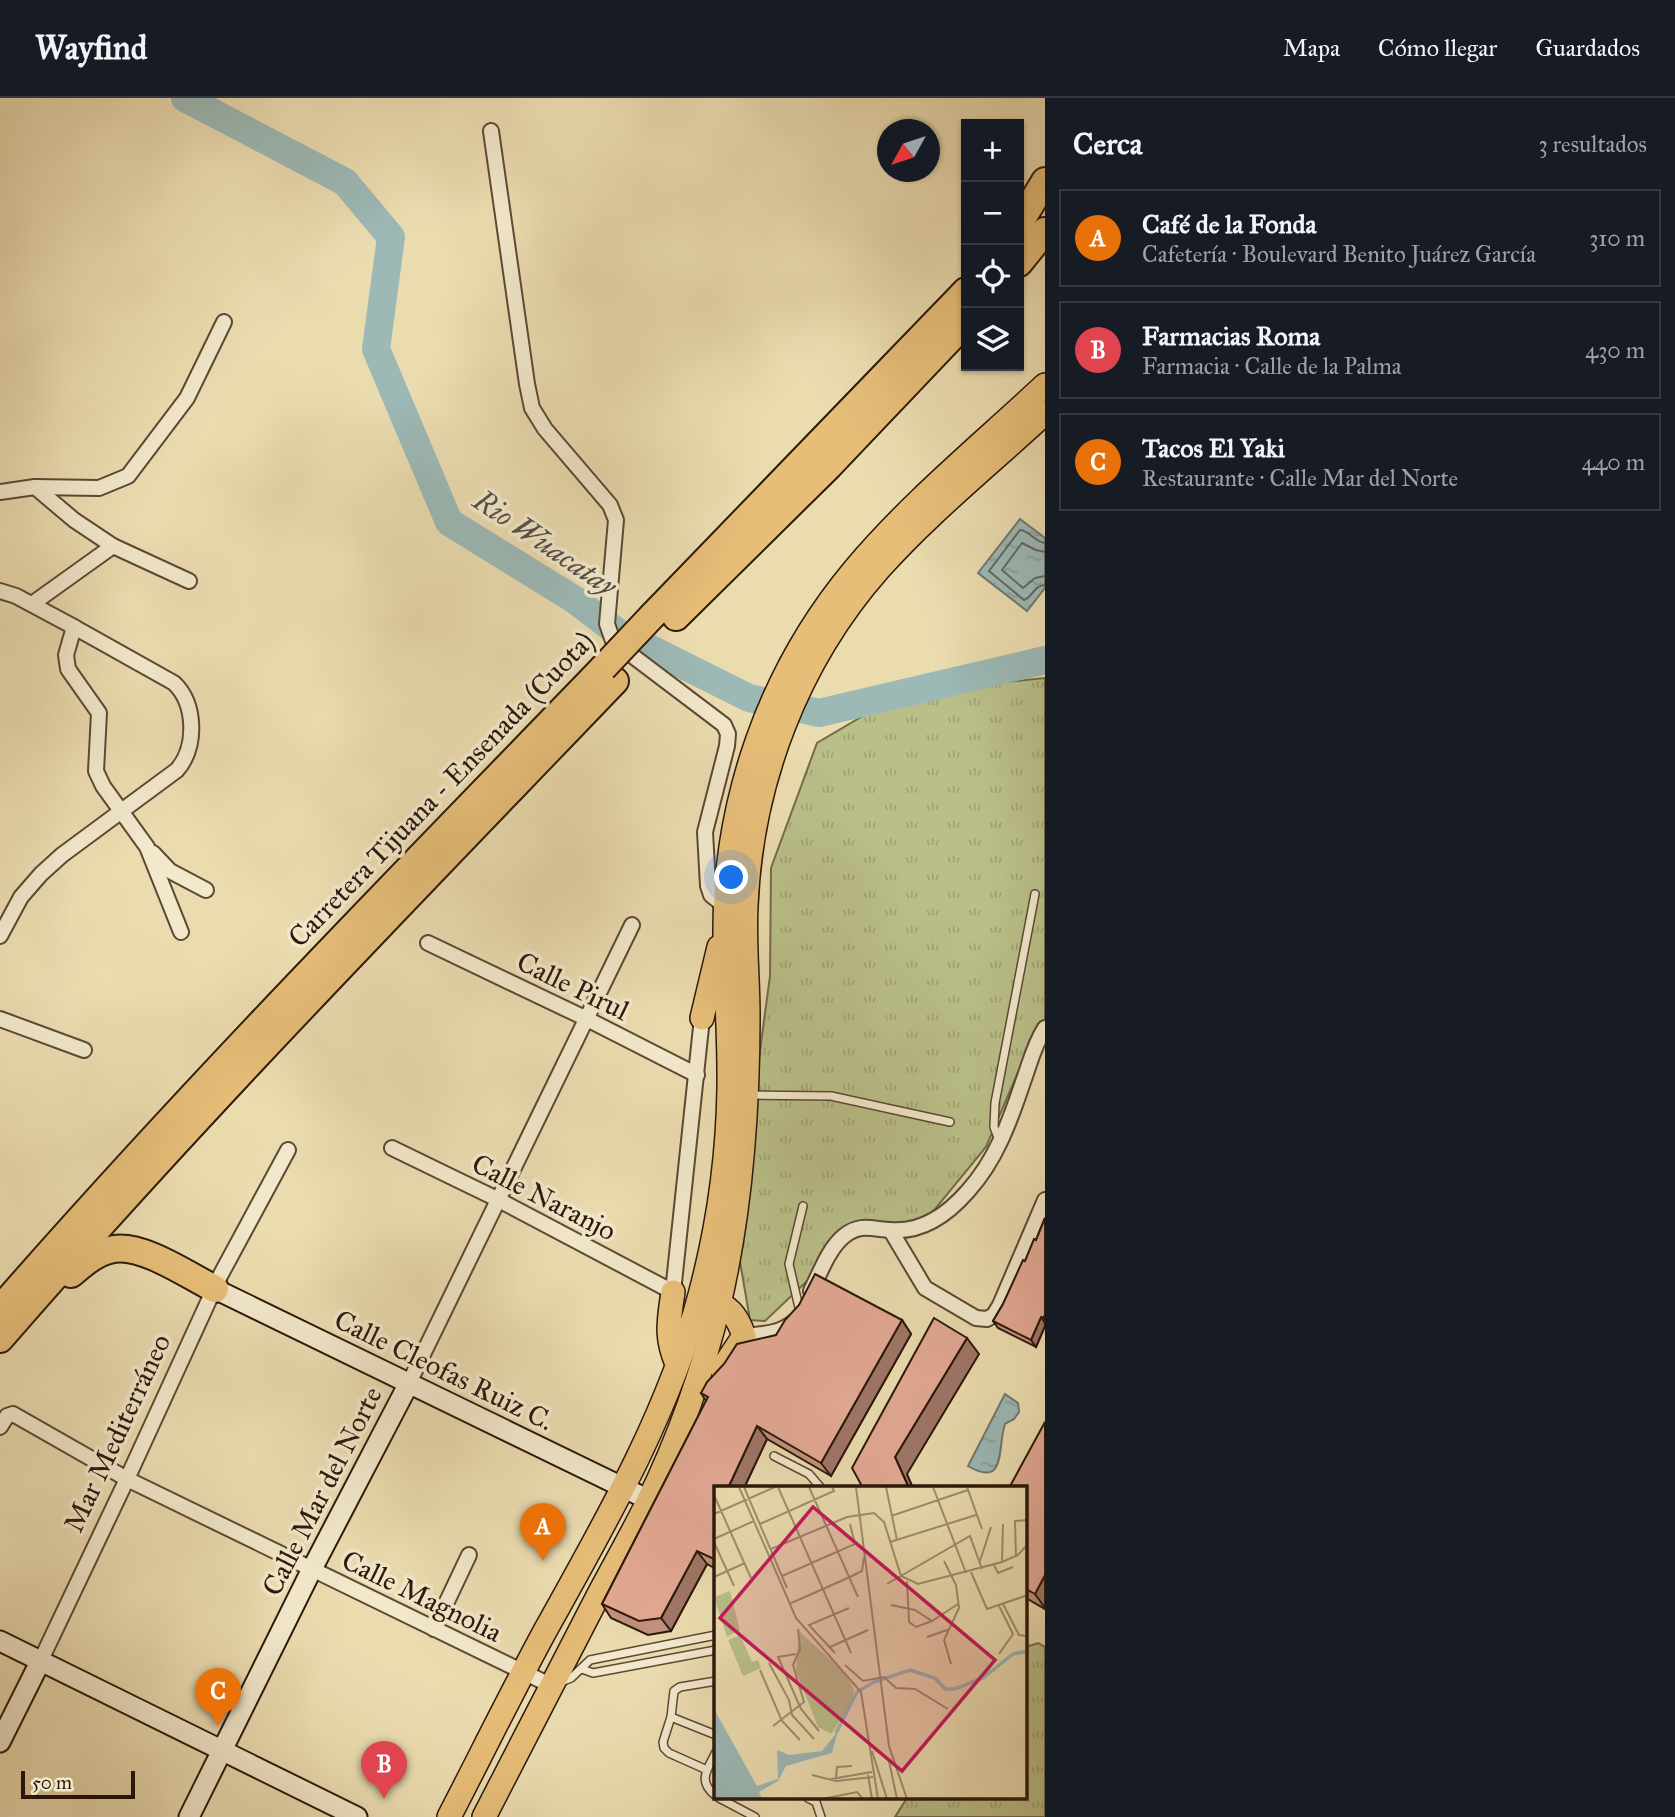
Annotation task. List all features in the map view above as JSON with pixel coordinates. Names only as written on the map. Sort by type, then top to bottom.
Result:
[{"type":"highway","points":[[1024,216],[1045,181]]},
{"type":"highway","points":[[1024,257],[1045,231]]},
{"type":"highway","name":"Carretera Tijuana - Ensenada (Cuota)","points":[[5,1323],[131,1163],[291,990],[609,674],[961,296]]},
{"type":"highway","name":"Carretera Tijuana - Ensenada (Cuota)","points":[[657,623],[829,466],[961,327]]},
{"type":"highway","points":[[5,1323],[85,1262],[114,1249],[122,1248],[142,1253],[215,1289]]},
{"type":"main road","points":[[449,1817],[523,1672],[624,1488],[677,1364],[709,1300],[728,1107],[725,931],[731,850],[756,775],[774,750],[808,633],[861,562],[923,498],[1045,384]]},
{"type":"main road","points":[[791,685],[877,571],[1045,413]]},
{"type":"main road","points":[[484,1817],[649,1500],[693,1393],[709,1300],[741,1170],[747,1094],[746,904],[756,775]]},
{"type":"main road","points":[[702,1018],[713,968],[725,931]]},
{"type":"main road","points":[[673,1292],[667,1331],[669,1346],[677,1364]]},
{"type":"main road","points":[[693,1393],[721,1372],[744,1336],[736,1315],[729,1308],[709,1300]]},
{"type":"street","points":[[491,131],[532,408],[545,429],[610,505],[616,520],[607,624],[609,634],[613,641],[724,725],[727,734],[727,746],[705,832],[708,886],[711,895],[726,907]]},
{"type":"street","points":[[0,492],[34,488],[99,488],[128,476],[187,398],[224,322]]},
{"type":"street","points":[[34,488],[74,520],[113,546],[189,581]]},
{"type":"street","points":[[32,604],[113,546]]},
{"type":"street","points":[[0,591],[32,604],[174,682],[186,698],[191,729],[188,754],[177,770],[40,874],[21,897],[0,936]]},
{"type":"street","points":[[74,627],[66,655],[68,669],[99,713],[96,771],[103,786],[147,847],[170,871],[206,890]]},
{"type":"street","points":[[147,847],[181,932]]},
{"type":"street","name":"Calle Mar del Norte","points":[[189,1817],[312,1569],[408,1385],[632,925]]},
{"type":"street","name":"Calle Pirul","points":[[428,943],[585,1018],[697,1076]]},
{"type":"street","points":[[673,1292],[702,1018]]},
{"type":"street","points":[[0,1019],[84,1049]]},
{"type":"street","points":[[744,1336],[783,1330],[794,1321],[842,1237],[867,1226],[891,1231],[929,1224],[968,1192],[1000,1144],[1032,1053],[1045,1028]]},
{"type":"street","name":"Calle Naranjo","points":[[392,1148],[498,1199],[673,1292]]},
{"type":"street","name":"Mar Mediterráneo","points":[[0,1742],[215,1289],[288,1150]]},
{"type":"street","points":[[891,1231],[919,1279],[931,1293],[976,1318],[987,1319],[994,1315],[1045,1200]]},
{"type":"street","name":"Calle Cleofas Ruiz C.","points":[[215,1289],[649,1500]]},
{"type":"street","name":"Calle Magnolia","points":[[0,1427],[10,1414],[127,1479],[552,1686]]},
{"type":"street","points":[[434,1629],[469,1555]]},
{"type":"street","points":[[0,1641],[357,1817]]},
{"type":"lane","points":[[1000,1144],[995,1127],[995,1103],[1035,894]]},
{"type":"lane","points":[[747,1094],[770,1097],[831,1096],[950,1122]]},
{"type":"lane","points":[[800,1312],[789,1264],[803,1206]]},
{"type":"lane","points":[[774,1456],[809,1474],[819,1486]]},
{"type":"lane","points":[[552,1686],[571,1678],[590,1660],[714,1635]]},
{"type":"lane","points":[[582,1669],[593,1673],[714,1650]]},
{"type":"lane","points":[[707,1770],[669,1753],[663,1742],[671,1717],[672,1698],[677,1689],[714,1681]]},
{"type":"lane","points":[[671,1717],[714,1734]]},
{"type":"lane","points":[[714,1756],[707,1770],[705,1786],[714,1794]]},
{"type":"lane","points":[[724,1800],[755,1817]]},
{"type":"lane","points":[[812,1800],[816,1802],[821,1817]]},
{"type":"green space","points":[[1045,678],[1045,1023],[1028,1049],[986,1147],[931,1214],[898,1235],[866,1225],[765,1321],[750,1320],[739,1256],[742,1185],[770,976],[771,868],[817,743],[902,693]]},
{"type":"green space","points":[[1038,1643],[1045,1647],[1045,1817],[895,1817],[906,1800],[1028,1800],[1028,1646]]},
{"type":"water","points":[[1020,519],[1045,538],[1045,588],[1027,611],[978,573]]},
{"type":"water","points":[[1005,1394],[1018,1403],[1019,1412],[1005,1424],[995,1469],[980,1472],[968,1466]]},
{"type":"building","points":[[1045,1218],[1045,1315],[1041,1317],[1031,1340],[993,1321]]},
{"type":"building","points":[[815,1274],[902,1320],[821,1463],[757,1426],[729,1486],[714,1486],[714,1559],[697,1551],[661,1618],[639,1621],[602,1604],[708,1397],[701,1393],[707,1382],[724,1364],[737,1344],[776,1335],[799,1305]]},
{"type":"building","points":[[934,1318],[967,1338],[895,1457],[908,1486],[862,1486],[852,1468]]},
{"type":"building","points":[[1045,1422],[1045,1575],[1035,1594],[1028,1590],[1028,1486],[1010,1486]]},
{"type":"waterway","name":"Rio Wuacatay","points":[[185,98],[345,182],[391,237],[376,349],[449,522],[575,600],[617,632],[749,698],[819,713],[1045,660]]},
{"type":"place","name":"Café de la Fonda","points":[[543,1561]]},
{"type":"place","name":"Tacos El Yaki","points":[[218,1726]]},
{"type":"place","name":"Farmacias Roma","points":[[384,1799]]}]
